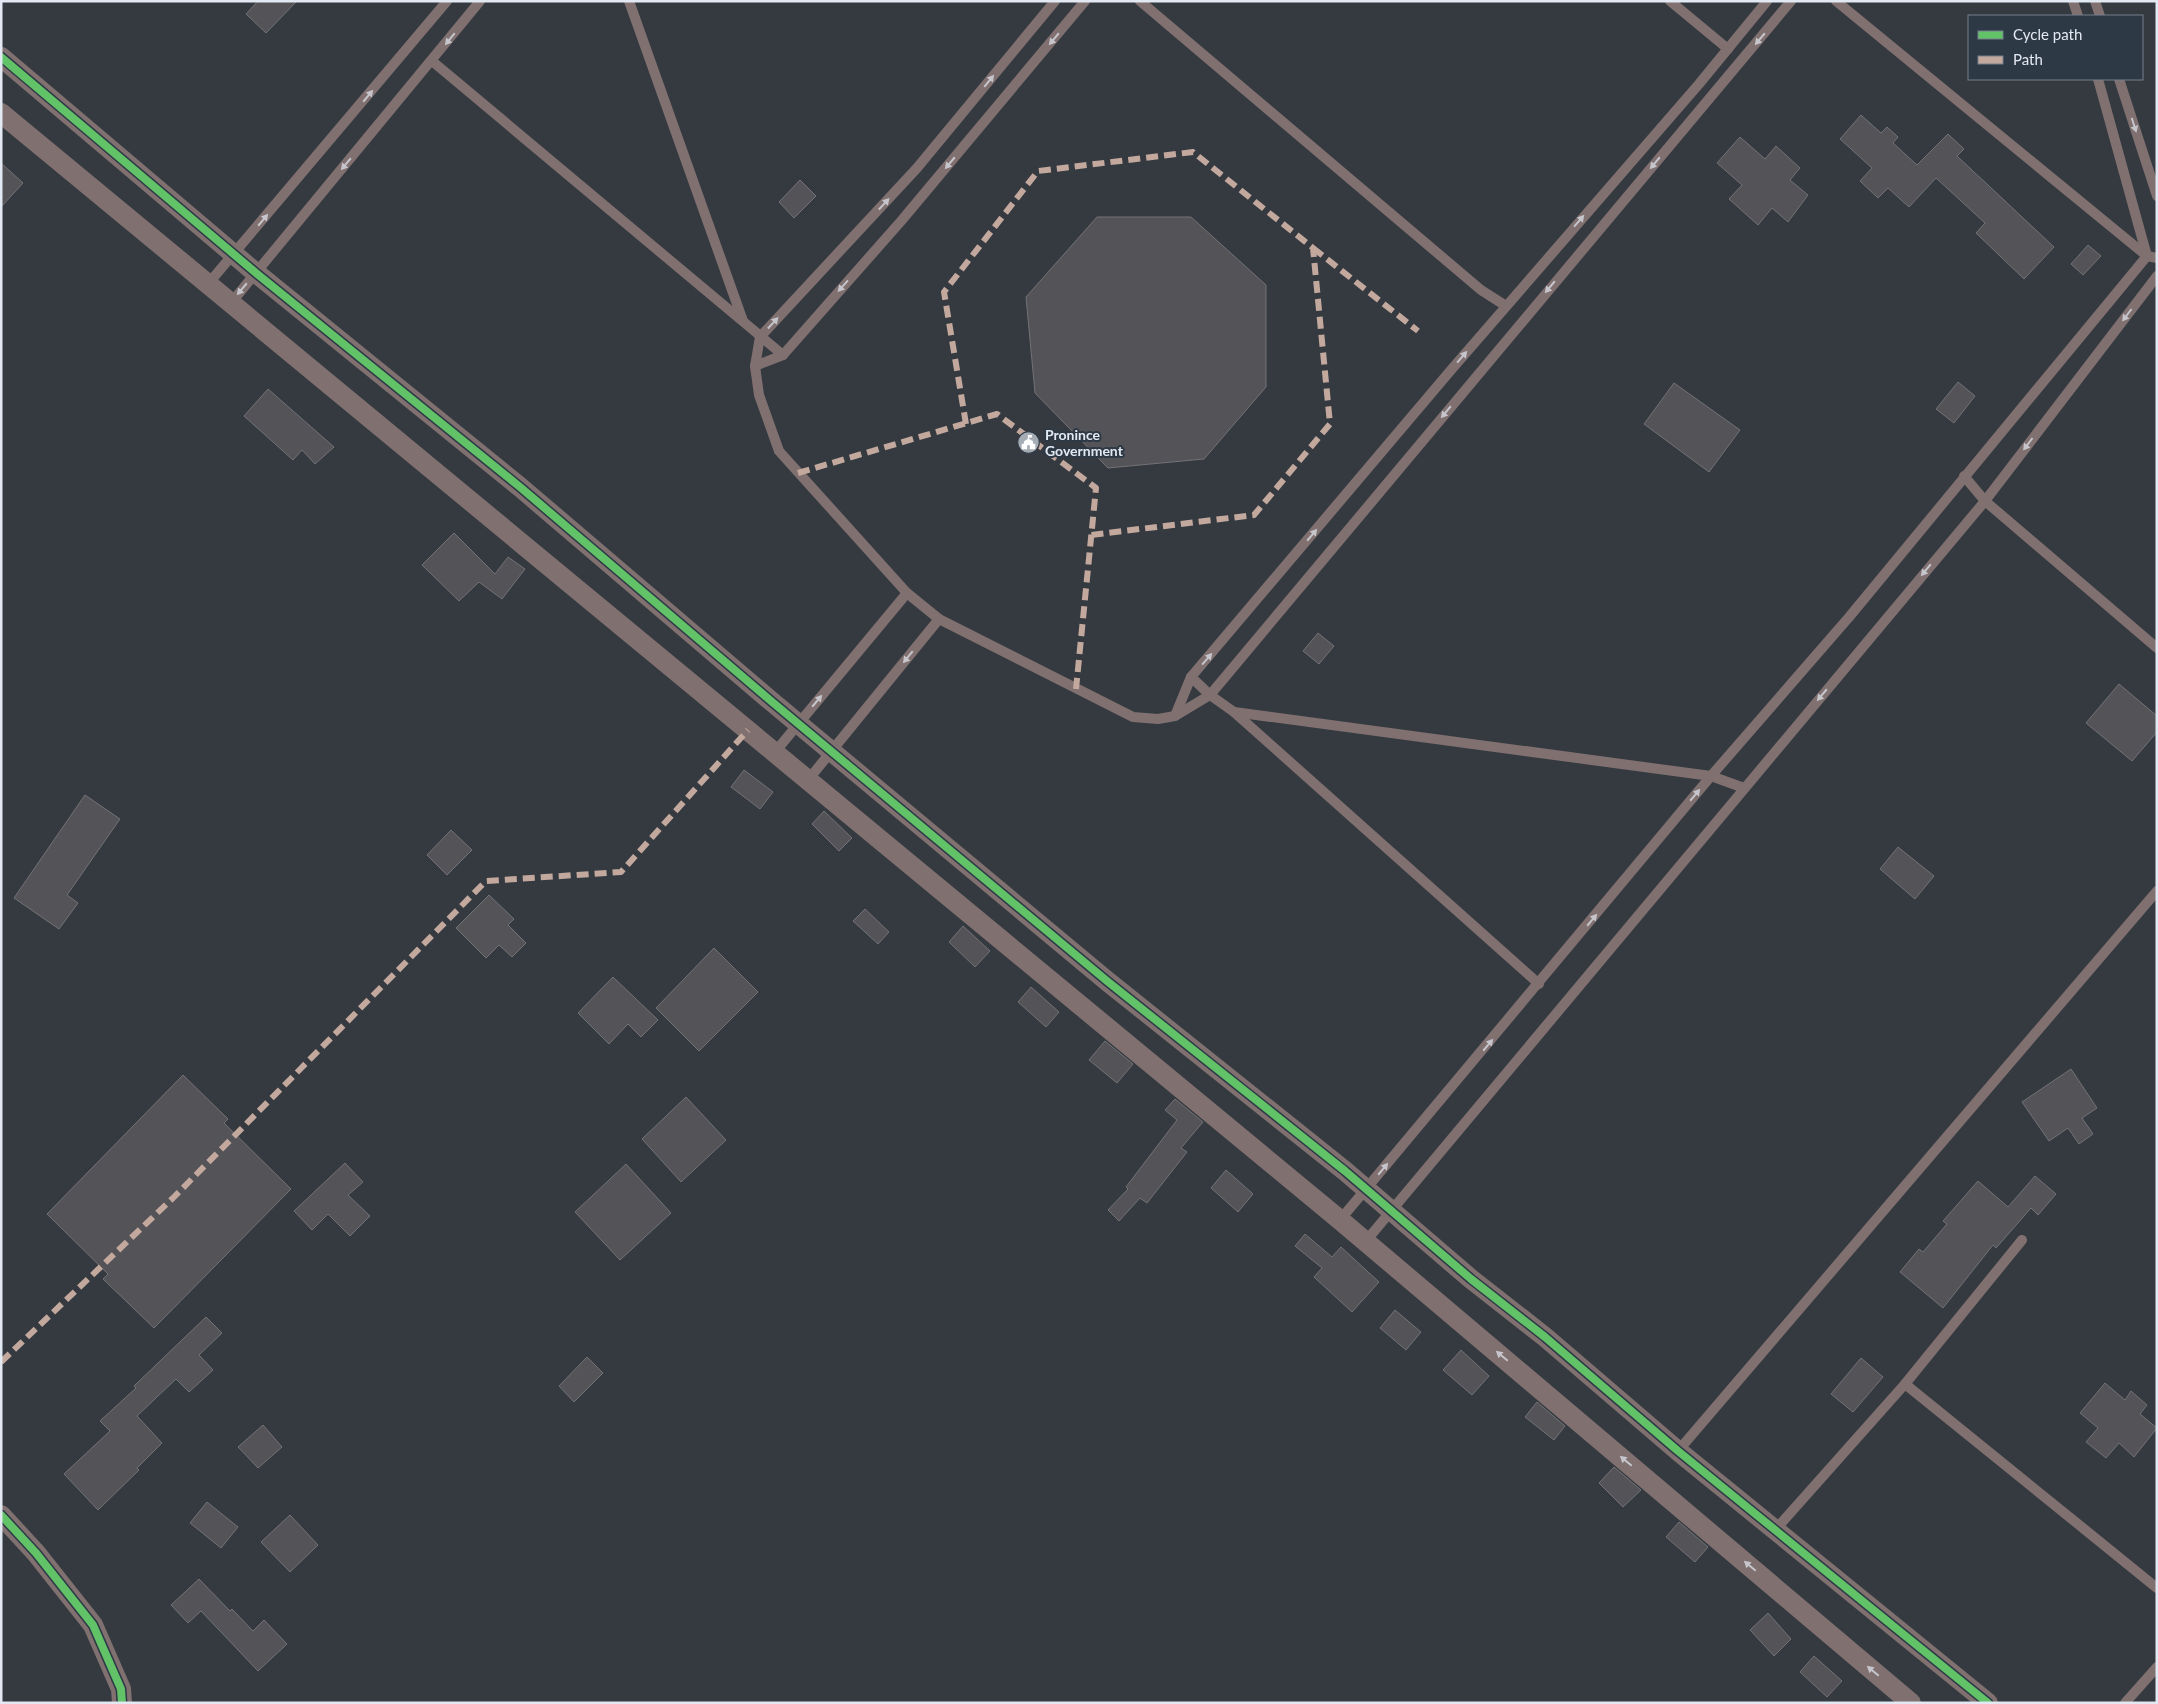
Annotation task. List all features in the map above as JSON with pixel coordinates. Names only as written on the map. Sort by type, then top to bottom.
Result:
[{"type":"street","points":[[1,57],[256,273],[520,487],[799,724],[1107,981],[1366,1189],[1470,1279],[1545,1337],[1678,1451],[1988,1703]]},
{"type":"street","points":[[1,113],[1366,1241],[1911,1703]]},
{"type":"street","points":[[1,1515],[36,1553],[93,1625],[121,1689],[122,1703]]},
{"type":"lane","points":[[208,284],[447,1]]},
{"type":"lane","points":[[231,303],[480,1]]},
{"type":"lane","points":[[630,1],[744,323]]},
{"type":"lane","points":[[1055,1],[917,168],[760,337],[755,366],[759,395],[779,451],[907,594],[939,619],[1133,717],[1158,719],[1175,716],[1210,695],[1791,1]]},
{"type":"lane","points":[[755,366],[783,355],[902,220],[1085,1]]},
{"type":"lane","points":[[1140,1],[1481,290],[1506,306]]},
{"type":"lane","points":[[1670,1],[1728,49]]},
{"type":"lane","points":[[1175,716],[1191,677],[1767,1]]},
{"type":"lane","points":[[1836,1],[2152,257]]},
{"type":"lane","points":[[2073,1],[2078,15]]},
{"type":"lane","points":[[2095,1],[2100,15]]},
{"type":"lane","points":[[432,61],[783,355]]},
{"type":"lane","points":[[2098,80],[2152,257]]},
{"type":"lane","points":[[2119,80],[2157,196]]},
{"type":"lane","points":[[1340,1220],[1539,984],[1710,776],[1850,616],[1964,476],[2152,257]]},
{"type":"lane","points":[[1366,1241],[1985,501],[2157,276]]},
{"type":"lane","points":[[1964,476],[1985,501],[2157,648]]},
{"type":"lane","points":[[775,752],[907,594]]},
{"type":"lane","points":[[808,780],[939,619]]},
{"type":"lane","points":[[1191,677],[1210,695],[1234,712],[1539,984]]},
{"type":"lane","points":[[1234,712],[1710,776],[1744,788]]},
{"type":"lane","points":[[1678,1451],[2157,891]]},
{"type":"lane","points":[[1776,1529],[1905,1384],[2022,1240]]},
{"type":"lane","points":[[1905,1384],[2157,1588]]},
{"type":"lane","points":[[2125,1703],[2157,1667]]},
{"type":"building","points":[[258,1],[297,1],[266,33],[246,14]]},
{"type":"building","points":[[1861,115],[1881,133],[1887,127],[1898,137],[1893,143],[1917,165],[1948,134],[1964,149],[1957,156],[2054,247],[2024,279],[1976,233],[1985,223],[1936,178],[1909,207],[1888,188],[1878,198],[1860,181],[1872,168],[1840,139]]},
{"type":"building","points":[[1740,137],[1765,159],[1776,146],[1800,168],[1790,180],[1808,195],[1788,222],[1772,208],[1758,225],[1729,199],[1742,185],[1717,163]]},
{"type":"building","points":[[1,163],[23,183],[1,207]]},
{"type":"building","points":[[800,180],[816,196],[794,218],[779,202]]},
{"type":"building","points":[[1097,217],[1191,217],[1266,285],[1266,387],[1204,459],[1108,468],[1035,393],[1026,297]]},
{"type":"building","points":[[2088,245],[2101,256],[2083,275],[2071,264]]},
{"type":"building","points":[[1958,382],[1975,396],[1954,423],[1936,409]]},
{"type":"building","points":[[1674,383],[1740,430],[1709,472],[1644,424]]},
{"type":"building","points":[[268,389],[334,447],[315,464],[302,450],[293,460],[244,416]]},
{"type":"building","points":[[454,533],[495,574],[508,557],[525,569],[502,599],[479,582],[459,601],[422,565]]},
{"type":"building","points":[[1318,633],[1334,646],[1319,664],[1303,651]]},
{"type":"building","points":[[2119,684],[2157,716],[2157,732],[2132,761],[2086,723]]},
{"type":"building","points":[[744,770],[773,792],[760,809],[731,787]]},
{"type":"building","points":[[85,795],[120,819],[67,895],[78,903],[59,929],[14,898]]},
{"type":"building","points":[[824,811],[852,838],[839,851],[812,824]]},
{"type":"building","points":[[451,830],[472,850],[447,875],[427,855]]},
{"type":"building","points":[[1898,847],[1934,876],[1915,899],[1880,869]]},
{"type":"building","points":[[489,895],[514,919],[508,925],[526,943],[512,957],[499,945],[486,958],[456,928]]},
{"type":"building","points":[[865,909],[889,932],[878,944],[853,921]]},
{"type":"building","points":[[963,926],[990,951],[975,967],[949,942]]},
{"type":"building","points":[[714,948],[758,992],[699,1051],[656,1008]]},
{"type":"building","points":[[613,977],[658,1020],[641,1037],[628,1024],[609,1044],[578,1013]]},
{"type":"building","points":[[1031,987],[1059,1012],[1046,1027],[1018,1002]]},
{"type":"building","points":[[1105,1041],[1133,1064],[1117,1083],[1089,1060]]},
{"type":"building","points":[[2071,1069],[2097,1108],[2082,1118],[2093,1134],[2079,1144],[2068,1128],[2049,1141],[2022,1102]]},
{"type":"building","points":[[183,1075],[228,1119],[224,1123],[291,1189],[154,1328],[103,1279],[108,1274],[47,1214]]},
{"type":"building","points":[[686,1097],[726,1140],[681,1182],[642,1139]]},
{"type":"building","points":[[1175,1099],[1203,1122],[1181,1148],[1187,1152],[1147,1203],[1140,1198],[1119,1221],[1108,1210],[1128,1189],[1126,1187],[1177,1120],[1165,1110]]},
{"type":"building","points":[[345,1163],[363,1182],[348,1195],[370,1216],[350,1236],[328,1214],[312,1230],[294,1211]]},
{"type":"building","points":[[626,1164],[671,1213],[620,1260],[575,1212]]},
{"type":"building","points":[[1226,1170],[1253,1194],[1238,1212],[1211,1188]]},
{"type":"building","points":[[2035,1176],[2056,1194],[2038,1215],[2031,1208],[1996,1248],[1993,1245],[1943,1308],[1900,1272],[1919,1249],[1923,1252],[1947,1224],[1943,1221],[1978,1181],[2008,1207]]},
{"type":"building","points":[[1305,1234],[1332,1257],[1341,1247],[1379,1282],[1352,1312],[1314,1277],[1322,1268],[1295,1246]]},
{"type":"building","points":[[1395,1310],[1421,1332],[1406,1350],[1380,1328]]},
{"type":"building","points":[[206,1317],[222,1333],[199,1355],[213,1370],[189,1392],[176,1379],[137,1416],[162,1443],[137,1468],[139,1470],[98,1510],[64,1474],[110,1431],[100,1421],[136,1388],[134,1386]]},
{"type":"building","points":[[1461,1350],[1489,1376],[1472,1395],[1443,1370]]},
{"type":"building","points":[[587,1357],[603,1373],[574,1402],[559,1386]]},
{"type":"building","points":[[1861,1358],[1883,1377],[1853,1412],[1831,1394]]},
{"type":"building","points":[[2105,1383],[2125,1400],[2131,1391],[2147,1405],[2140,1414],[2157,1428],[2134,1457],[2119,1443],[2106,1458],[2086,1442],[2098,1428],[2080,1413]]},
{"type":"building","points":[[1537,1402],[1565,1426],[1554,1440],[1525,1417]]},
{"type":"building","points":[[263,1425],[282,1447],[258,1468],[238,1447]]},
{"type":"building","points":[[1614,1467],[1641,1490],[1623,1507],[1599,1483]]},
{"type":"building","points":[[207,1502],[238,1527],[221,1548],[190,1523]]},
{"type":"building","points":[[290,1515],[318,1545],[290,1572],[261,1542]]},
{"type":"building","points":[[1679,1522],[1708,1547],[1695,1562],[1666,1537]]},
{"type":"building","points":[[199,1579],[230,1611],[232,1609],[253,1631],[264,1620],[287,1644],[258,1671],[201,1611],[188,1623],[171,1605]]},
{"type":"building","points":[[1768,1613],[1791,1639],[1774,1656],[1750,1630]]},
{"type":"building","points":[[1814,1656],[1842,1681],[1827,1697],[1800,1672]]},
{"type":"marked path","points":[[966,424],[944,292],[1038,171],[1193,152],[1313,248],[1330,424],[1254,515],[1091,535]]},
{"type":"marked path","points":[[1313,248],[1418,331]]},
{"type":"marked path","points":[[798,473],[997,414],[1096,488],[1076,689]]},
{"type":"marked path","points":[[1,1362],[173,1198],[486,881],[621,872],[748,730]]},
{"type":"cycle path","points":[[1,57],[256,273],[520,487],[771,701],[1107,981],[1345,1171],[1471,1279],[1545,1337],[1678,1451],[1988,1703]]},
{"type":"cycle path","points":[[1,1515],[36,1553],[93,1625],[121,1689],[122,1703]]},
{"type":"place","name":"Pronince Government","points":[[1029,442]]}]
